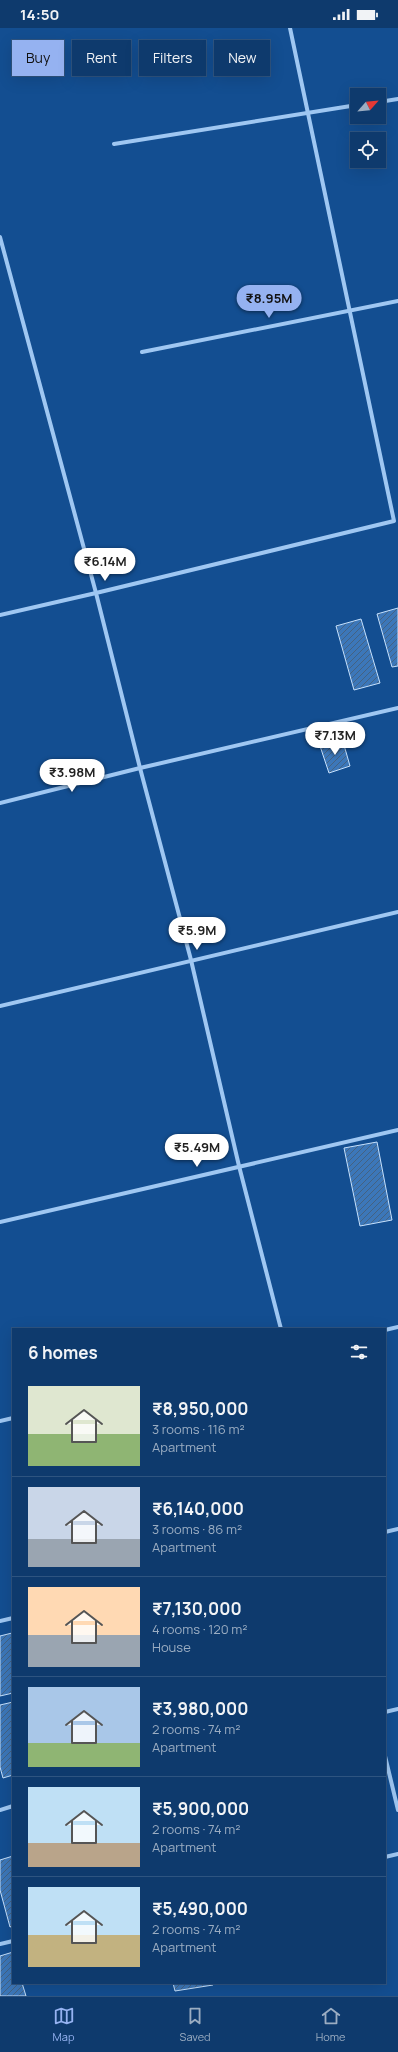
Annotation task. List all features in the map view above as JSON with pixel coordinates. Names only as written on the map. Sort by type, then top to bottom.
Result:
[{"type":"street","points":[[0,615],[396,521],[290,28]]},
{"type":"street","points":[[386,101],[398,99]]},
{"type":"street","points":[[114,144],[350,106]]},
{"type":"street","points":[[0,237],[96,593],[140,768],[191,960],[239,1166],[281,1328]]},
{"type":"street","points":[[142,352],[350,312],[398,301]]},
{"type":"street","points":[[0,804],[140,768],[398,708]]},
{"type":"street","points":[[0,1006],[398,912]]},
{"type":"street","points":[[0,1222],[398,1130]]},
{"type":"street","points":[[386,1330],[398,1327]]},
{"type":"street","points":[[0,1421],[12,1418]]},
{"type":"street","points":[[386,1532],[398,1529]]},
{"type":"street","points":[[0,1621],[12,1618]]},
{"type":"street","points":[[386,1712],[398,1709]]},
{"type":"street","points":[[386,1760],[398,1810]]},
{"type":"street","points":[[0,1810],[12,1806]]},
{"type":"street","points":[[386,1857],[398,1854]]},
{"type":"street","points":[[0,1944],[12,1941]]},
{"type":"building","points":[[398,608],[398,666],[392,667],[377,614]]},
{"type":"building","points":[[361,619],[380,683],[354,690],[336,626]]},
{"type":"building","points":[[342,738],[350,766],[329,773],[320,746]]},
{"type":"building","points":[[377,1142],[392,1220],[360,1226],[344,1148]]},
{"type":"building","points":[[12,1633],[12,1693],[0,1696],[0,1636]]},
{"type":"building","points":[[12,1702],[12,1775],[3,1778],[0,1767],[0,1705]]},
{"type":"building","points":[[12,1856],[12,1926],[10,1927],[0,1890],[0,1860]]},
{"type":"building","points":[[12,1952],[12,1984],[22,1984],[26,1996],[0,1996],[0,1956]]},
{"type":"building","points":[[173,1984],[213,1985],[175,1991]]}]
